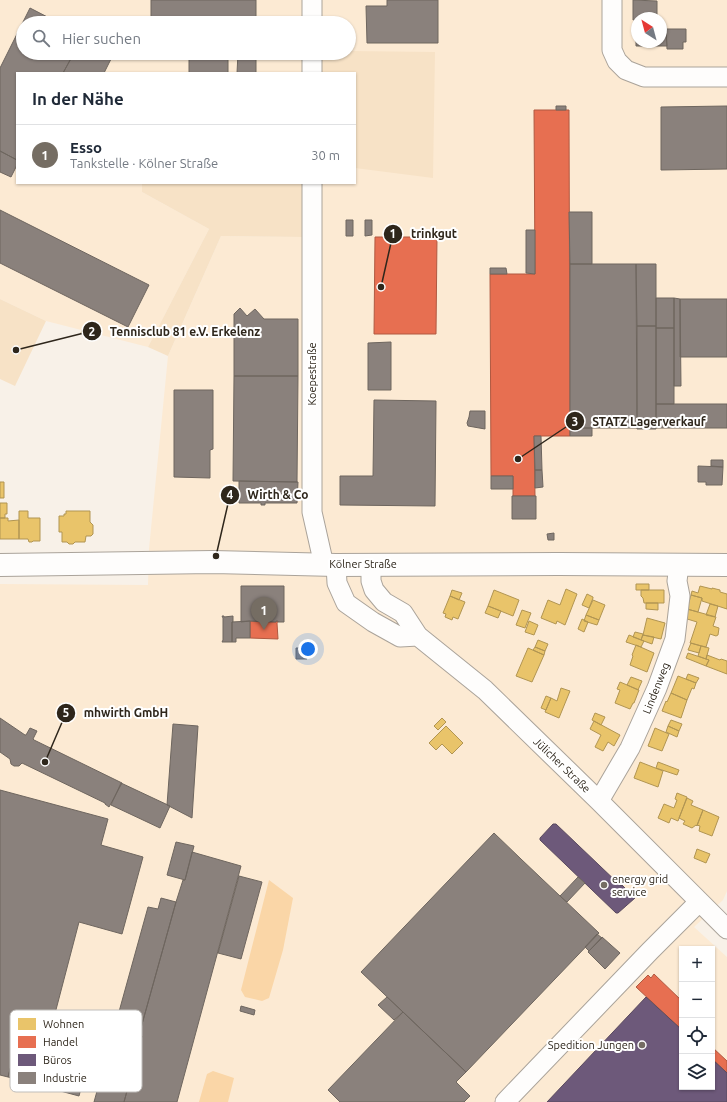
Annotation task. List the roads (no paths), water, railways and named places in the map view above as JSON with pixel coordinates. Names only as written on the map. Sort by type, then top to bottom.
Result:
[{"type":"main road","name":"Kölner Straße","points":[[0,565],[213,562],[330,565],[727,565]]},
{"type":"street","points":[[312,0],[312,16]]},
{"type":"street","points":[[612,0],[612,50],[617,61],[626,70],[644,77],[727,77]]},
{"type":"street","points":[[312,60],[312,72]]},
{"type":"street","name":"Koepestraße","points":[[312,184],[312,512],[330,565]]},
{"type":"street","name":"Jülicher Straße","points":[[371,564],[371,581],[374,590],[384,602],[403,613],[418,636],[485,690],[727,929]]},
{"type":"street","points":[[330,565],[346,603],[373,622],[400,637],[418,636]]},
{"type":"street","name":"Lindenweg","points":[[599,801],[630,748],[657,688],[675,639],[680,596],[677,581],[678,565]]},
{"type":"street","points":[[505,1102],[699,902]]},
{"type":"place","name":"trinkgut","points":[[381,287]]},
{"type":"place","name":"Tennisclub 81 e.V. Erkelenz","points":[[16,350]]},
{"type":"place","name":"STATZ Lagerverkauf","points":[[518,459]]},
{"type":"place","name":"Wirth & Co","points":[[216,556]]},
{"type":"place","name":"Esso","points":[[264,630]]},
{"type":"place","name":"mhwirth GmbH","points":[[45,762]]},
{"type":"place","name":"energy grid service","points":[[604,885]]},
{"type":"place","name":"Spedition Jungen","points":[[642,1045]]}]
